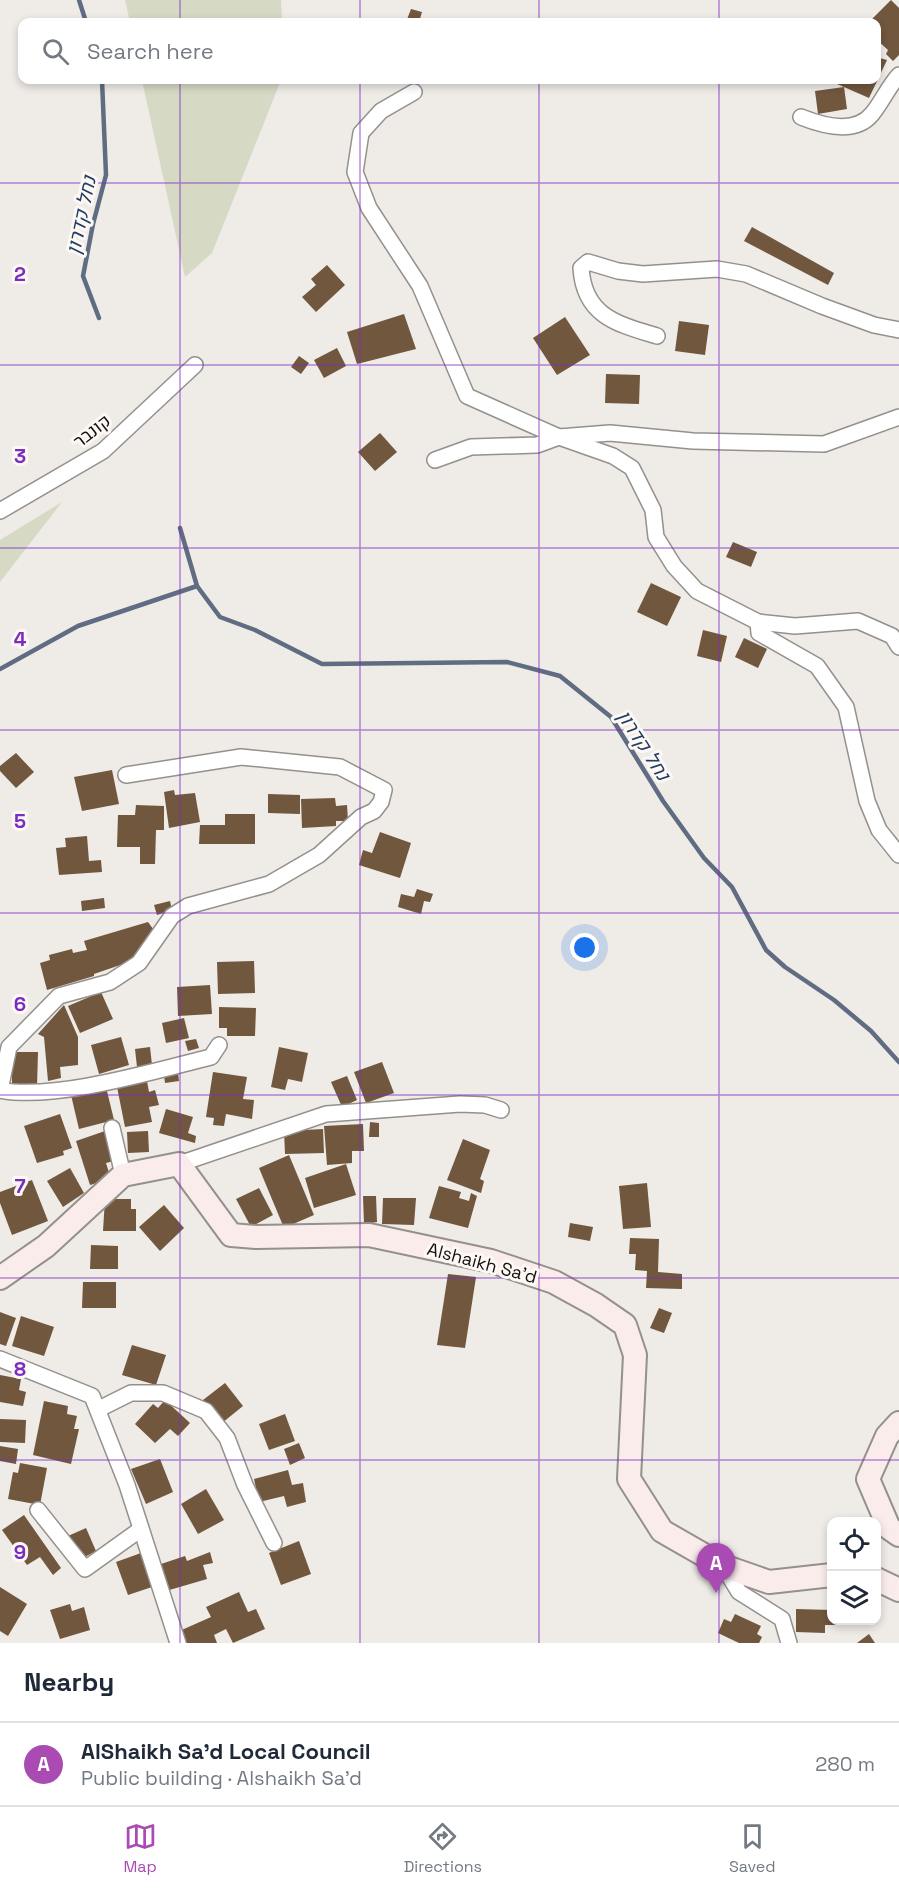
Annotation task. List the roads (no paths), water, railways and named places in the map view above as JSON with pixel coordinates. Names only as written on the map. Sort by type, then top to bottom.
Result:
[{"type":"street","points":[[801,117],[825,126],[848,126],[864,121],[873,114],[899,75]]},
{"type":"street","points":[[414,92],[381,111],[362,133],[355,172],[369,208],[420,285],[467,396],[559,437],[613,456],[632,468],[653,510],[656,537],[674,566],[697,591],[758,622],[795,626],[858,621],[892,636],[899,646]]},
{"type":"street","points":[[657,336],[605,318],[590,301],[582,283],[581,268],[588,262],[618,271],[643,274],[717,269],[746,274],[822,306],[874,325],[899,330]]},
{"type":"street","name":"קונבר","points":[[0,511],[103,452],[195,365]]},
{"type":"street","points":[[435,460],[471,447],[537,445],[559,437],[610,433],[693,441],[824,444],[899,417]]},
{"type":"street","points":[[758,622],[759,633],[817,666],[846,706],[867,801],[879,830],[899,855]]},
{"type":"street","points":[[126,775],[241,757],[340,767],[384,790],[381,802],[374,811],[361,817],[318,855],[269,884],[188,906],[172,916],[138,963],[110,982],[58,996],[9,1047],[0,1090],[21,1094],[114,1080],[211,1057],[219,1045]]},
{"type":"street","points":[[1,1275],[46,1246],[123,1175],[179,1164],[326,1114],[460,1104],[485,1105],[501,1110]]},
{"type":"street","points":[[112,1128],[123,1175]]},
{"type":"street","name":"Alshaikh Sa'd","points":[[179,1164],[231,1235],[256,1237],[369,1235],[491,1261],[554,1282],[596,1305],[625,1325],[635,1354],[629,1479],[662,1531],[723,1566],[769,1582],[827,1575]]},
{"type":"street","points":[[0,1359],[92,1396],[99,1409],[141,1529],[178,1643]]},
{"type":"street","points":[[99,1409],[131,1393],[163,1393],[206,1411],[227,1438],[245,1485],[274,1543]]},
{"type":"street","points":[[899,1423],[887,1436],[868,1479],[889,1528],[899,1535]]},
{"type":"street","points":[[38,1510],[85,1569],[141,1529]]},
{"type":"street","points":[[723,1566],[739,1592],[782,1619],[786,1640]]},
{"type":"street","points":[[881,1581],[899,1590]]},
{"type":"waterway","name":"נחל קדרון","points":[[79,0],[85,18]]},
{"type":"waterway","name":"נחל קדרון","points":[[99,318],[83,276],[106,175],[102,84]]},
{"type":"waterway","name":"נחל קדרון","points":[[180,528],[197,586],[220,617],[255,630],[322,664],[507,662],[560,676],[611,717],[663,801],[704,858],[732,887],[766,950],[785,967],[834,1000],[871,1031],[899,1062]]},
{"type":"waterway","points":[[0,669],[78,626],[197,586]]},
{"type":"place","name":"AlShaikh Sa'd Local Council","points":[[716,1593]]}]
